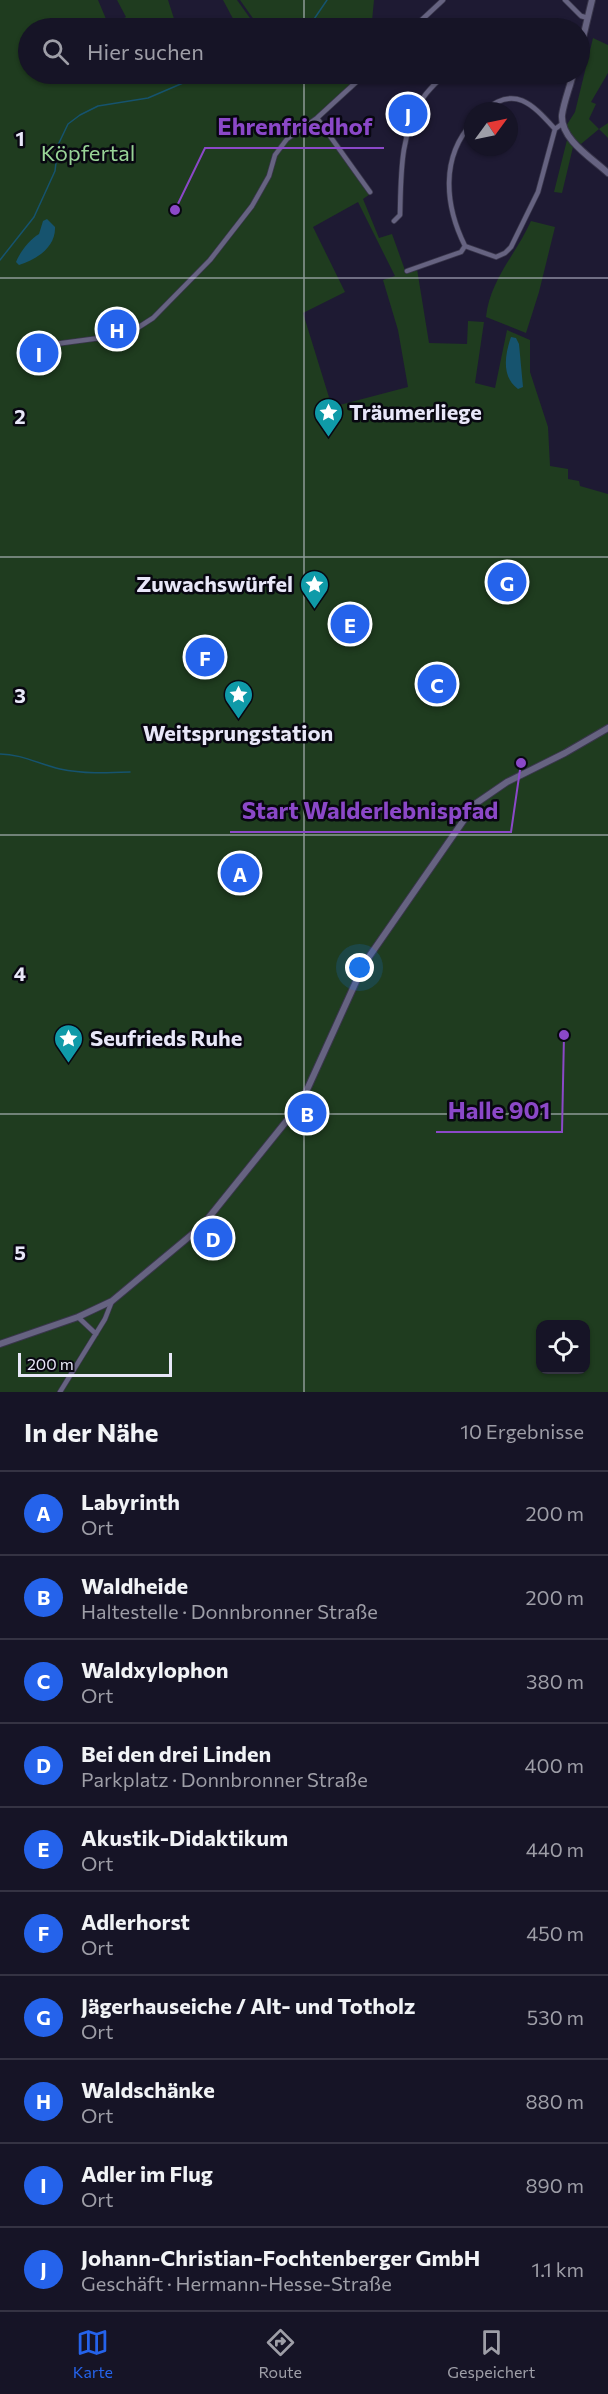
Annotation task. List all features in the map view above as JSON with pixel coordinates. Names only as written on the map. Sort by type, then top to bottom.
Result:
[{"type":"street","points":[[423,18],[442,0]]},
{"type":"street","points":[[565,0],[581,16],[588,18],[592,0]]},
{"type":"street","points":[[55,344],[115,336],[139,327],[153,318],[210,260],[252,206],[269,176],[275,155],[287,139],[318,118],[354,84]]},
{"type":"street","points":[[394,221],[400,215],[402,156],[412,118],[424,96],[435,84]]},
{"type":"street","points":[[570,84],[562,124],[569,137],[608,173]]},
{"type":"street","points":[[497,102],[514,97],[524,100],[555,129]]},
{"type":"street","points":[[318,118],[369,192]]},
{"type":"street","points":[[464,134],[458,142],[452,159],[449,183],[450,206],[457,231],[465,246],[496,257],[511,247],[538,192],[555,129],[562,124]]},
{"type":"street","points":[[407,271],[461,252],[465,246]]},
{"type":"street","points":[[0,1344],[78,1317],[111,1301],[202,1226],[301,1103],[364,964],[475,804],[507,782],[608,728]]},
{"type":"street","points":[[60,1392],[105,1319],[111,1301]]},
{"type":"street","points":[[78,1317],[96,1334]]},
{"type":"green space","name":"Köpfertal","points":[[0,0],[98,0],[106,18],[18,18],[18,84],[358,84],[320,119],[373,192],[363,199],[379,238],[392,234],[406,273],[417,269],[429,343],[467,344],[468,321],[484,322],[475,383],[495,388],[507,330],[530,340],[530,372],[548,427],[550,466],[568,469],[568,479],[579,481],[580,486],[608,494],[608,1392],[0,1392]],"holes":[[[358,202],[395,276],[383,280],[398,330],[408,387],[332,407],[303,313],[345,292],[313,227]]]},
{"type":"green space","points":[[117,0],[168,0],[174,18],[124,18],[126,17]]},
{"type":"green space","points":[[223,0],[237,0],[250,18],[233,18]]},
{"type":"green space","points":[[240,0],[374,0],[372,18],[253,18]]},
{"type":"green space","points":[[593,38],[608,45],[608,73],[591,102],[596,104],[589,119],[599,129],[581,144],[572,137],[566,126],[575,112],[582,84],[590,84],[590,50]]},
{"type":"green space","points":[[608,123],[608,138],[599,129]]},
{"type":"green space","points":[[567,140],[573,147],[562,193],[554,192]]},
{"type":"green space","points":[[531,221],[555,227],[526,333],[486,317],[488,304],[498,279]]},
{"type":"water","points":[[47,219],[55,227],[49,246],[32,260],[19,265],[16,262],[20,254],[39,234],[43,221]]},
{"type":"water","points":[[511,337],[516,338],[519,344],[523,387],[518,389],[509,378],[506,365]]},
{"type":"waterway","points":[[315,18],[327,0]]},
{"type":"waterway","points":[[0,260],[34,217],[55,171],[58,145],[68,124],[98,106],[148,98],[181,84]]},
{"type":"waterway","points":[[0,754],[23,757],[69,771],[130,772]]},
{"type":"place","name":"Johann-Christian-Fochtenberger GmbH","points":[[408,114]]},
{"type":"place","name":"Ehrenfriedhof","points":[[175,210]]},
{"type":"place","name":"Waldschänke","points":[[117,329]]},
{"type":"place","name":"Adler im Flug","points":[[39,353]]},
{"type":"place","name":"Träumerliege","points":[[328,438]]},
{"type":"place","name":"Jägerhauseiche / Alt- und Totholz","points":[[507,582]]},
{"type":"place","name":"Zuwachswürfel","points":[[314,610]]},
{"type":"place","name":"Akustik-Didaktikum","points":[[350,624]]},
{"type":"place","name":"Adlerhorst","points":[[205,657]]},
{"type":"place","name":"Waldxylophon","points":[[437,684]]},
{"type":"place","name":"Weitsprungstation","points":[[238,720]]},
{"type":"place","name":"Start Walderlebnispfad","points":[[521,763]]},
{"type":"place","name":"Labyrinth","points":[[240,873]]},
{"type":"place","name":"Halle 901","points":[[564,1035]]},
{"type":"place","name":"Seufrieds Ruhe","points":[[69,1064]]},
{"type":"place","name":"Waldheide","points":[[307,1113]]},
{"type":"place","name":"Bei den drei Linden","points":[[213,1238]]}]
